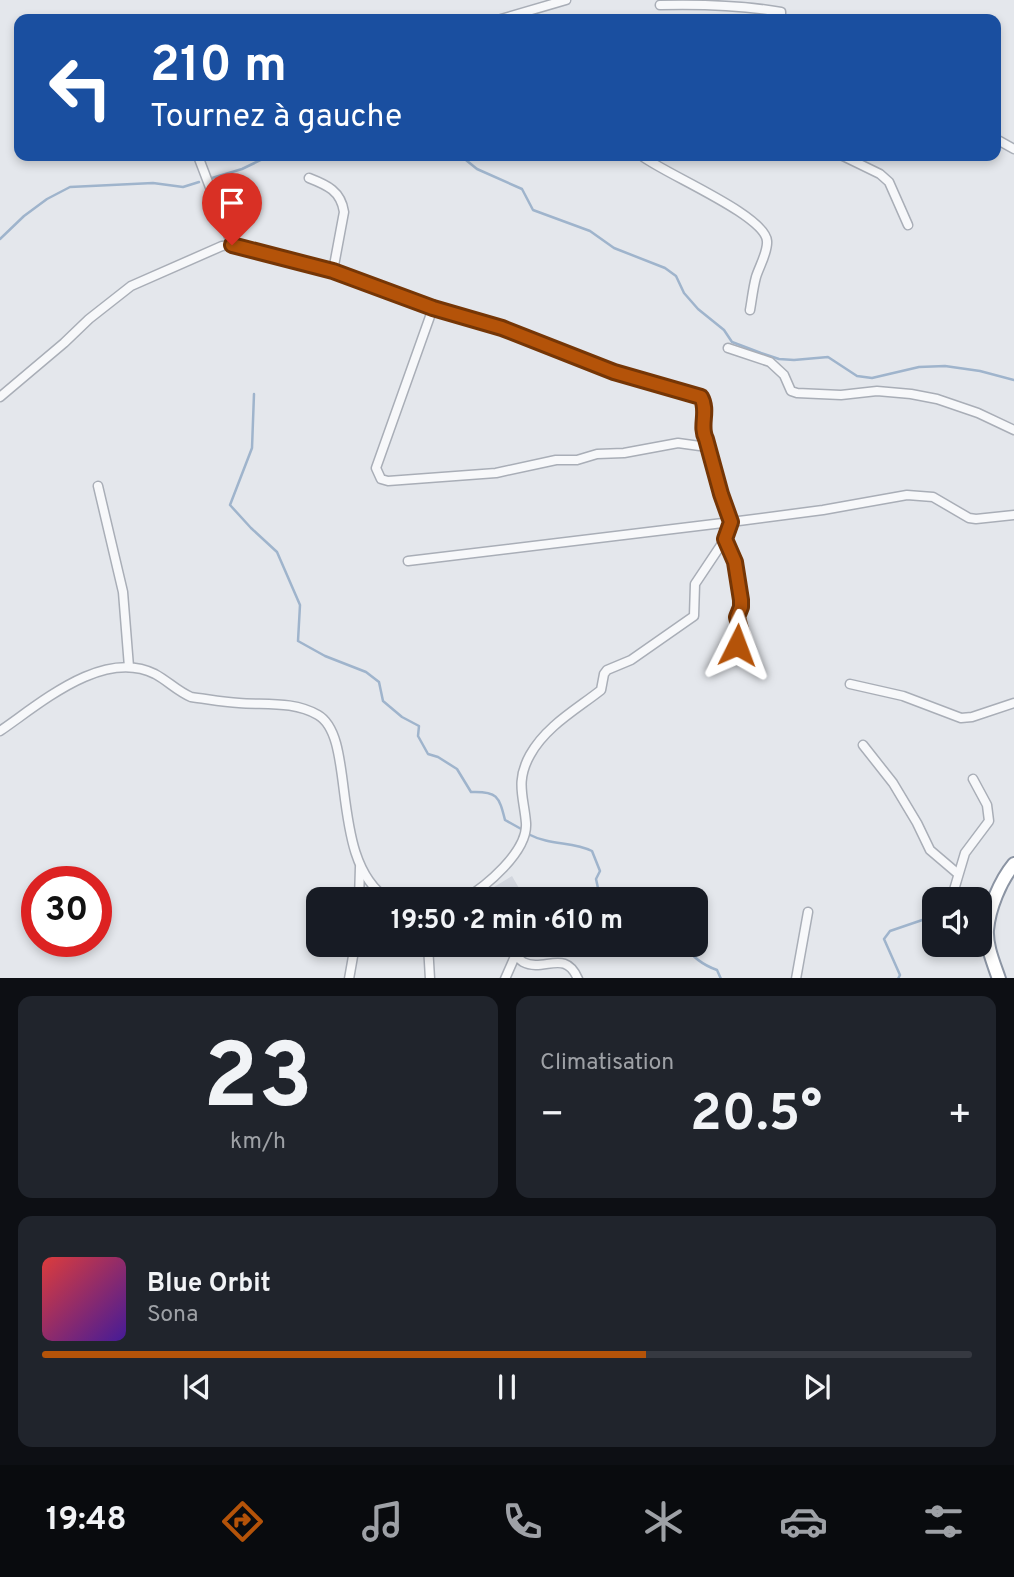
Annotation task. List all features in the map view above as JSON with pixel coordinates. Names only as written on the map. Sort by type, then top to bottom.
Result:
[{"type":"highway","points":[[992,908],[1007,872],[1014,864]]},
{"type":"highway","points":[[992,956],[999,978]]},
{"type":"street","points":[[518,14],[566,0]]},
{"type":"street","points":[[660,5],[718,4],[770,14]]},
{"type":"street","points":[[200,161],[232,245]]},
{"type":"street","points":[[650,161],[738,210],[753,220],[765,233],[766,247],[755,280],[750,310]]},
{"type":"street","points":[[853,161],[880,174],[889,182],[908,225]]},
{"type":"street","points":[[309,177],[330,186],[342,204],[344,212],[333,271]]},
{"type":"street","points":[[0,397],[131,286],[222,246],[232,245],[333,271],[433,308],[502,328],[614,372],[701,397],[704,404],[702,432],[731,522],[725,539],[696,581],[694,616],[631,660],[607,670],[601,690],[568,713],[544,737],[530,755],[521,786],[526,826],[523,836],[503,869],[481,887]]},
{"type":"street","points":[[433,308],[376,468],[381,479],[388,481],[496,473],[556,460],[577,460],[597,454],[624,453],[678,443],[707,447]]},
{"type":"street","points":[[728,348],[770,362],[784,376],[791,391],[797,393],[841,395],[877,391],[911,394],[937,399],[978,413],[1014,430]]},
{"type":"street","points":[[98,486],[124,601],[129,667]]},
{"type":"street","points":[[408,561],[824,510],[907,495],[933,497],[969,518],[1014,514]]},
{"type":"street","points":[[725,539],[735,562],[741,600],[737,617],[742,637],[737,645]]},
{"type":"street","points":[[0,731],[71,684],[108,668],[129,667],[155,674],[191,697],[299,707],[321,716],[329,727],[340,762],[346,811],[360,867],[371,887]]},
{"type":"street","points":[[850,684],[903,696],[961,718],[1014,703]]},
{"type":"street","points":[[863,745],[893,783],[918,823],[930,850],[957,873]]},
{"type":"street","points":[[954,887],[957,873],[973,839],[989,821],[987,805],[972,779]]},
{"type":"street","points":[[359,887],[360,867]]},
{"type":"street","points":[[796,978],[808,912]]},
{"type":"street","points":[[349,978],[353,957]]},
{"type":"street","points":[[429,957],[430,978]]},
{"type":"street","points":[[505,978],[515,957]]},
{"type":"street","points":[[518,957],[528,964],[561,962],[573,969],[578,978]]},
{"type":"shaded area","points":[[512,876],[518,887],[494,887]]},
{"type":"waterway","points":[[212,178],[259,161]]},
{"type":"waterway","points":[[467,161],[477,169],[522,189],[533,210],[590,231],[614,248],[665,268],[676,276],[684,293],[698,309],[724,330],[732,342],[779,359],[828,357],[857,376],[872,378],[919,367],[945,366],[1014,380]]},
{"type":"waterway","points":[[0,239],[24,216],[47,199],[70,187],[153,183],[183,187],[199,182]]},
{"type":"waterway","points":[[254,394],[252,448],[230,505],[277,552],[300,605],[298,641],[325,656],[366,672],[379,682],[383,701],[402,717],[419,726],[418,736],[428,754],[457,769],[471,792],[492,794],[496,797],[505,820],[523,830]]},
{"type":"waterway","points":[[528,834],[592,851],[600,871],[596,879],[598,887]]},
{"type":"waterway","points":[[898,978],[900,975],[884,939],[890,931],[922,920]]},
{"type":"waterway","points":[[695,957],[717,970],[721,978]]},
{"type":"route","points":[[232,245],[333,271],[433,308],[502,328],[614,372],[701,397],[704,404],[702,432],[731,522],[725,539],[735,562],[741,600],[737,621],[742,637],[737,645]]}]
